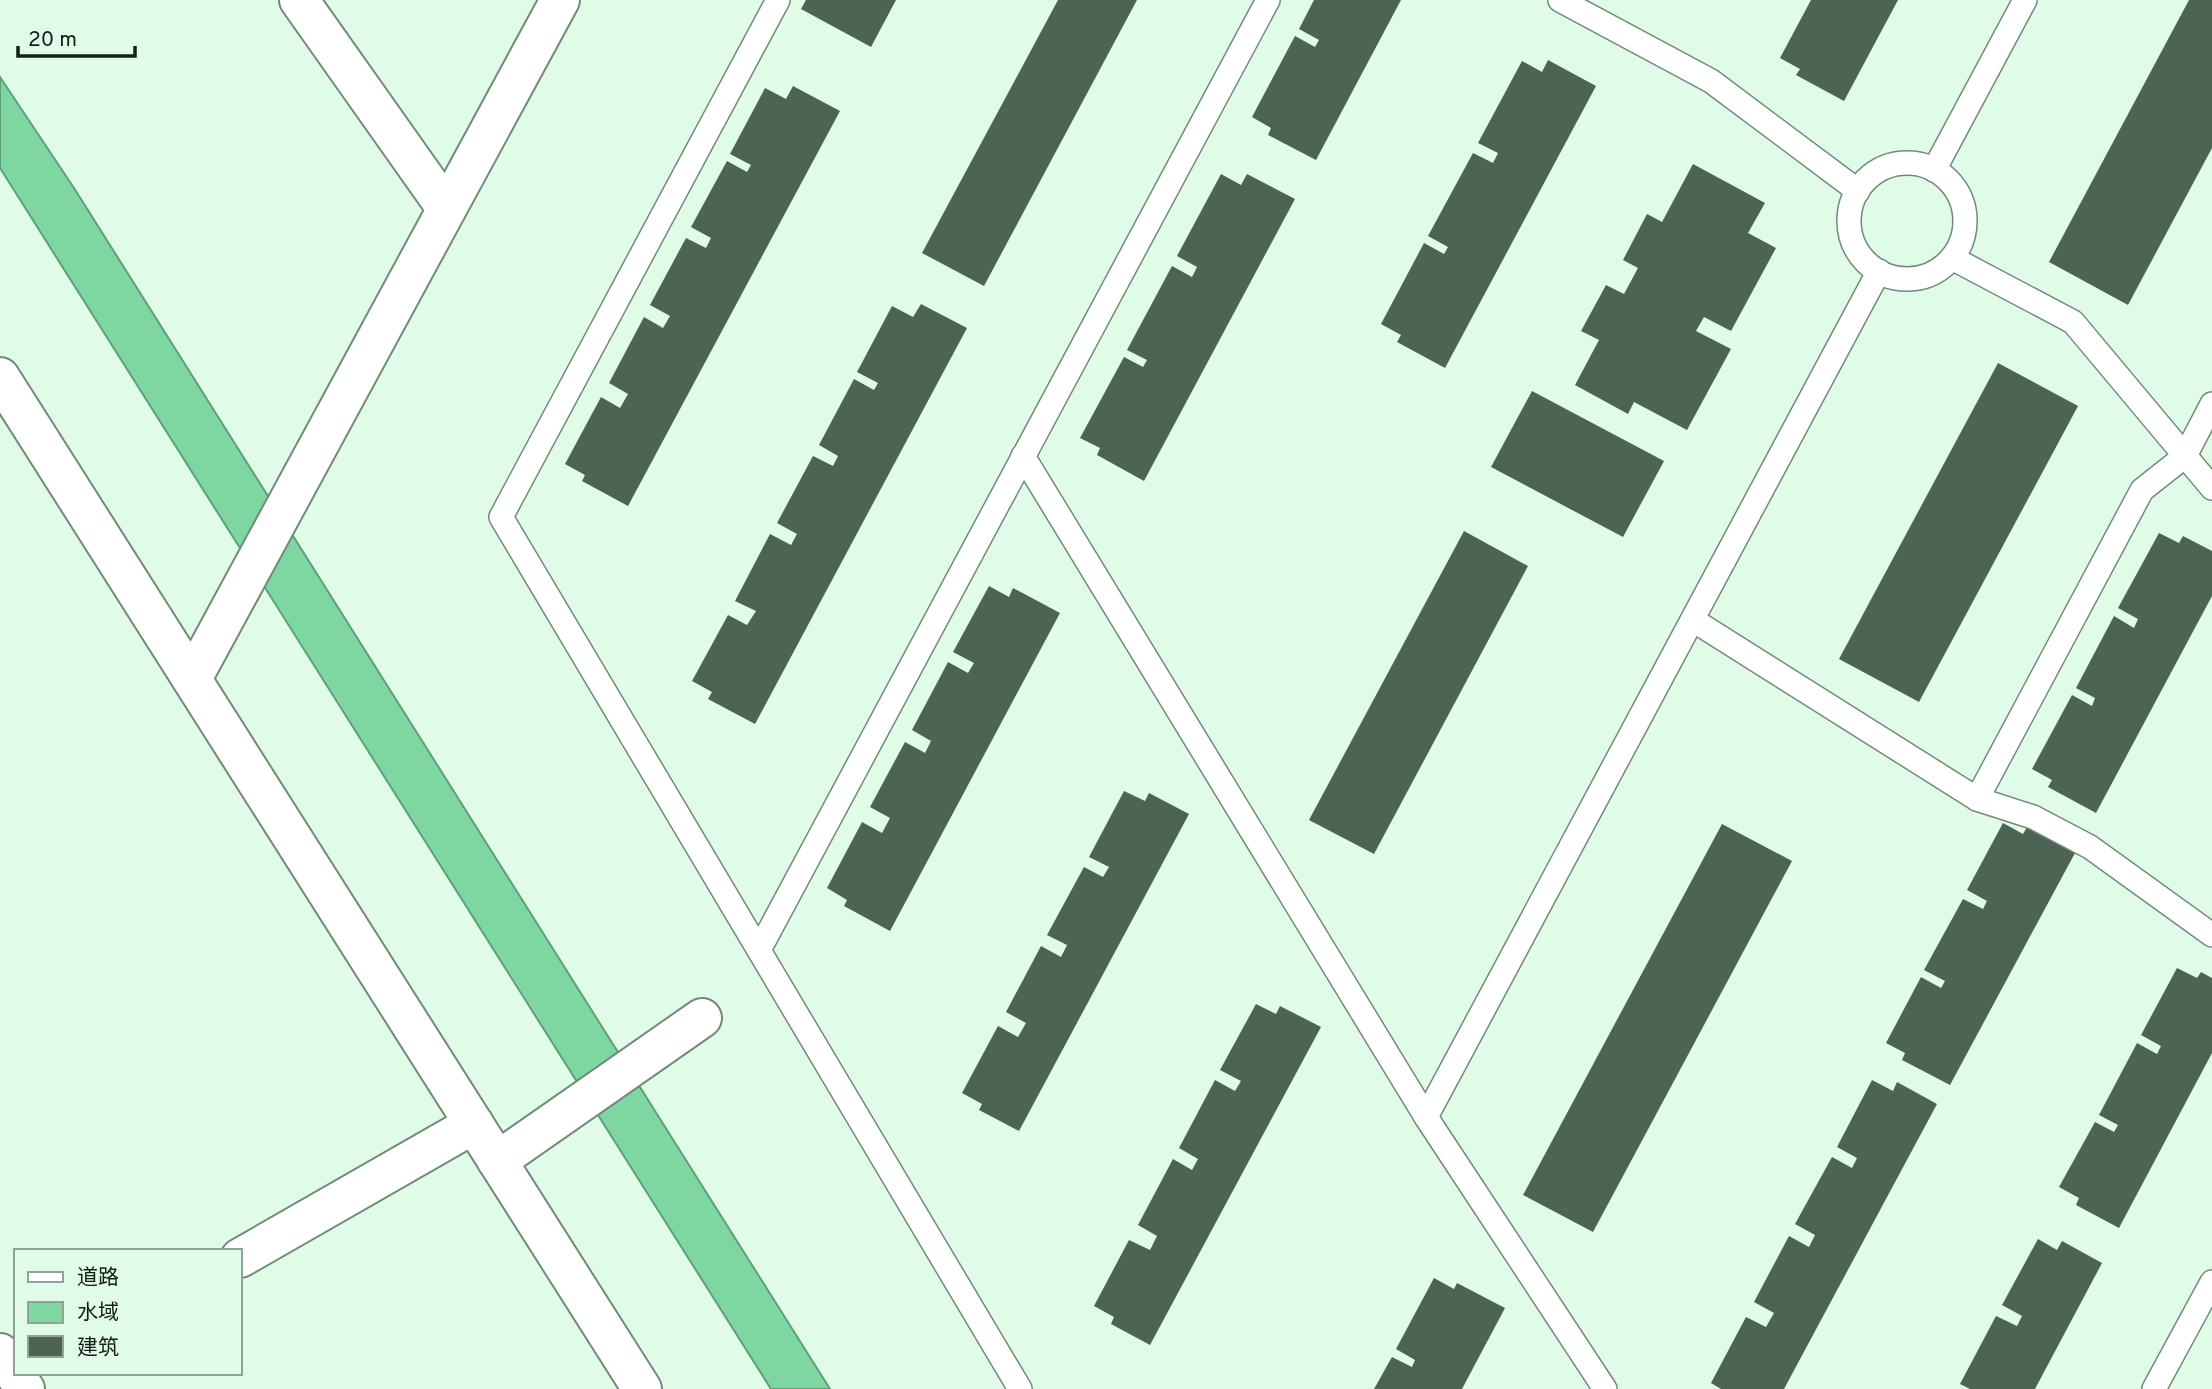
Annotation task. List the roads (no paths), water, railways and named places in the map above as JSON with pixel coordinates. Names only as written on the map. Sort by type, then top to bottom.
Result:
[{"type":"street","points":[[299,0],[446,208]]},
{"type":"street","points":[[192,679],[560,0]]},
{"type":"street","points":[[0,377],[642,1389]]},
{"type":"street","points":[[498,1161],[702,1018]]},
{"type":"street","points":[[242,1257],[474,1124]]},
{"type":"lane","points":[[778,0],[501,517],[1020,1389]]},
{"type":"lane","points":[[759,950],[1268,0]]},
{"type":"lane","points":[[1560,0],[1711,80],[1858,191]]},
{"type":"lane","points":[[1934,170],[2025,0]]},
{"type":"lane","points":[[1912,163],[1934,170],[1945,176],[1957,190],[1964,207],[1965,225],[1961,243],[1952,258],[1938,270],[1922,278],[1904,279],[1886,275],[1871,267],[1858,252],[1851,236],[1849,218],[1853,199],[1863,183],[1893,164],[1912,163]]},
{"type":"lane","points":[[1952,258],[2073,323],[2212,488]]},
{"type":"lane","points":[[1426,1117],[1879,271]]},
{"type":"lane","points":[[1977,799],[2143,490],[2185,456],[2212,404]]},
{"type":"lane","points":[[1023,456],[1426,1117],[1605,1389]]},
{"type":"lane","points":[[1693,620],[1977,799],[2033,817],[2090,847],[2212,935]]},
{"type":"lane","points":[[2154,1389],[2212,1282]]},
{"type":"water","points":[[0,77],[74,188],[830,1389],[771,1389],[0,168]]}]
